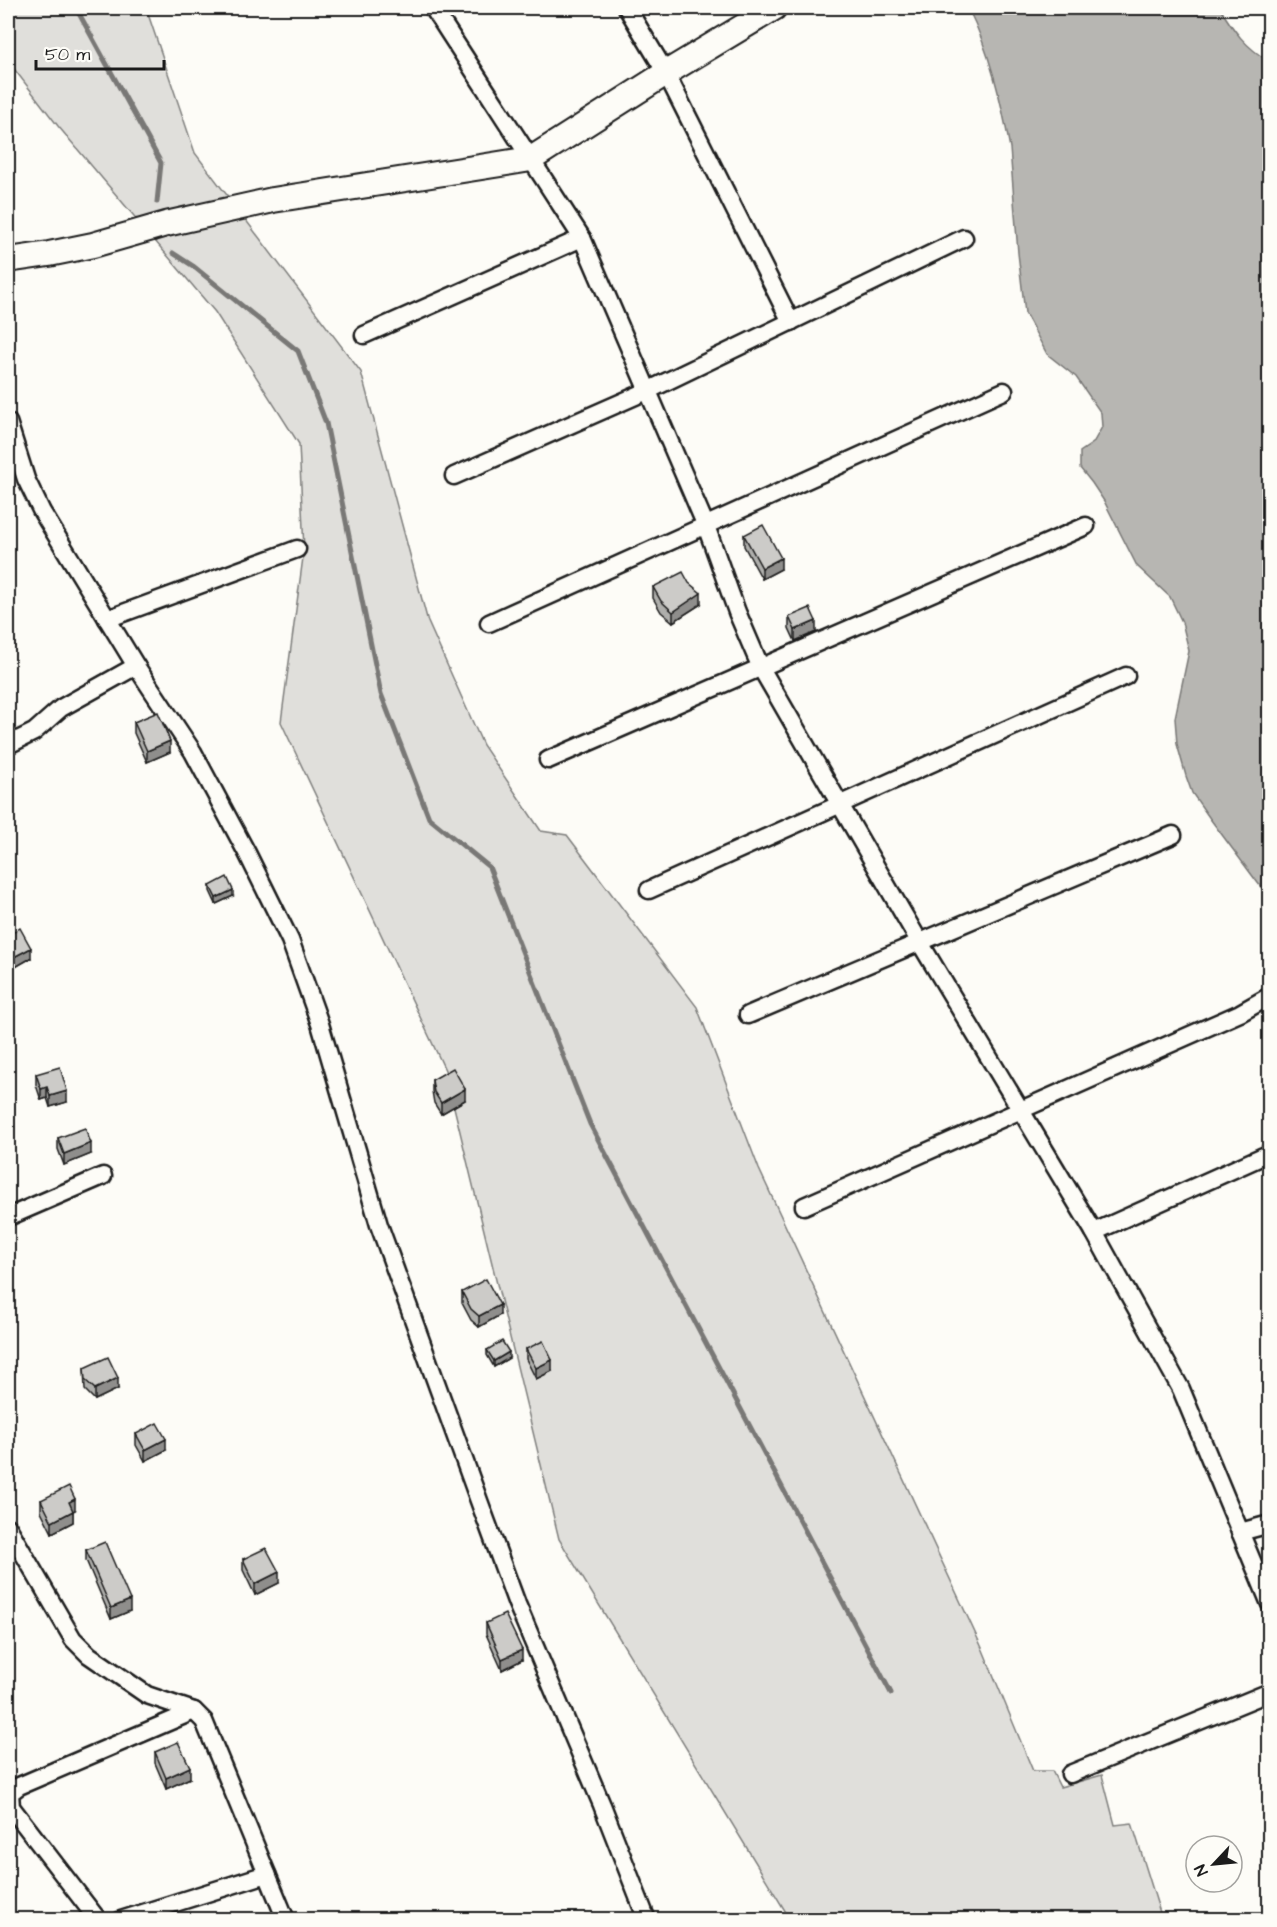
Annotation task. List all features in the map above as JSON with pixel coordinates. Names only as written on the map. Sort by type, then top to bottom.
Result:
[{"type":"street","points":[[433,8],[582,238],[706,526],[737,612],[761,668],[842,804],[919,941],[1094,1232],[1181,1389],[1269,1604]]},
{"type":"street","points":[[627,8],[666,73],[791,322]]},
{"type":"street","points":[[8,260],[93,245],[166,224],[273,200],[531,159],[774,8]]},
{"type":"street","points":[[364,334],[582,238]]},
{"type":"street","points":[[454,476],[647,391],[964,238]]},
{"type":"street","points":[[489,623],[1004,391]]},
{"type":"street","points":[[8,422],[33,495],[136,666],[193,752],[247,852],[290,940],[320,1024],[379,1225],[482,1509],[517,1604],[602,1805],[647,1920]]},
{"type":"street","points":[[548,760],[1086,526]]},
{"type":"street","points":[[107,619],[297,549]]},
{"type":"street","points":[[8,745],[34,732],[61,708],[136,666]]},
{"type":"street","points":[[649,890],[1126,676]]},
{"type":"street","points":[[747,1015],[1173,835]]},
{"type":"street","points":[[804,1206],[1240,1013],[1269,996]]},
{"type":"street","points":[[1094,1232],[1269,1153]]},
{"type":"street","points":[[8,1217],[102,1176]]},
{"type":"street","points":[[1240,1532],[1269,1524]]},
{"type":"street","points":[[8,1527],[73,1639],[89,1655],[147,1695],[194,1711],[204,1721],[286,1920]]},
{"type":"street","points":[[1070,1774],[1269,1692]]},
{"type":"street","points":[[98,1920],[11,1807],[9,1793],[19,1786],[194,1711]]},
{"type":"street","points":[[121,1920],[267,1874]]},
{"type":"shaded area","points":[[8,8],[146,8],[195,153],[361,372],[428,622],[483,745],[541,831],[567,835],[697,1007],[759,1169],[983,1650],[1033,1771],[1052,1771],[1060,1787],[1102,1775],[1115,1825],[1132,1823],[1162,1919],[790,1919],[559,1539],[445,1070],[281,722],[304,550],[299,444],[215,312],[58,126],[8,61]]},
{"type":"shaded area","points":[[968,8],[1220,8],[1241,38],[1269,61],[1269,898],[1192,793],[1186,776],[1177,744],[1175,718],[1189,651],[1182,622],[1170,597],[1137,566],[1104,501],[1080,468],[1080,452],[1093,443],[1102,427],[1101,413],[1076,377],[1047,354],[1025,313],[1010,148],[994,76],[983,42]]},
{"type":"building","points":[[763,525],[781,558],[762,568],[744,535]]},
{"type":"building","points":[[683,572],[689,583],[701,593],[673,612],[661,601],[653,587]]},
{"type":"building","points":[[810,608],[816,621],[795,630],[789,617]]},
{"type":"building","points":[[158,712],[170,741],[147,751],[134,722]]},
{"type":"building","points":[[227,877],[233,890],[216,898],[210,886]]},
{"type":"building","points":[[20,928],[31,948],[12,958],[8,949],[8,936]]},
{"type":"building","points":[[60,1067],[67,1091],[50,1096],[47,1087],[41,1089],[36,1074]]},
{"type":"building","points":[[453,1068],[465,1089],[441,1103],[434,1092],[432,1080]]},
{"type":"building","points":[[85,1128],[91,1143],[64,1154],[58,1138]]},
{"type":"building","points":[[486,1279],[500,1305],[479,1316],[471,1309],[462,1292]]},
{"type":"building","points":[[502,1341],[509,1352],[494,1361],[487,1350]]},
{"type":"building","points":[[543,1341],[552,1360],[536,1368],[526,1349]]},
{"type":"building","points":[[108,1357],[118,1378],[95,1389],[85,1380],[84,1368]]},
{"type":"building","points":[[157,1423],[166,1439],[145,1450],[136,1434]]},
{"type":"building","points":[[69,1486],[75,1499],[69,1502],[73,1511],[52,1522],[41,1500]]},
{"type":"building","points":[[105,1542],[130,1600],[111,1608],[86,1550]]},
{"type":"building","points":[[266,1548],[279,1572],[255,1584],[243,1559]]},
{"type":"building","points":[[505,1614],[522,1650],[502,1659],[486,1623]]},
{"type":"building","points":[[178,1742],[190,1767],[166,1778],[155,1752]]},
{"type":"waterway","points":[[76,8],[161,163],[157,202]]},
{"type":"waterway","points":[[173,253],[193,266],[298,351],[326,423],[381,694],[429,818],[489,867],[590,1124],[891,1693]]}]
